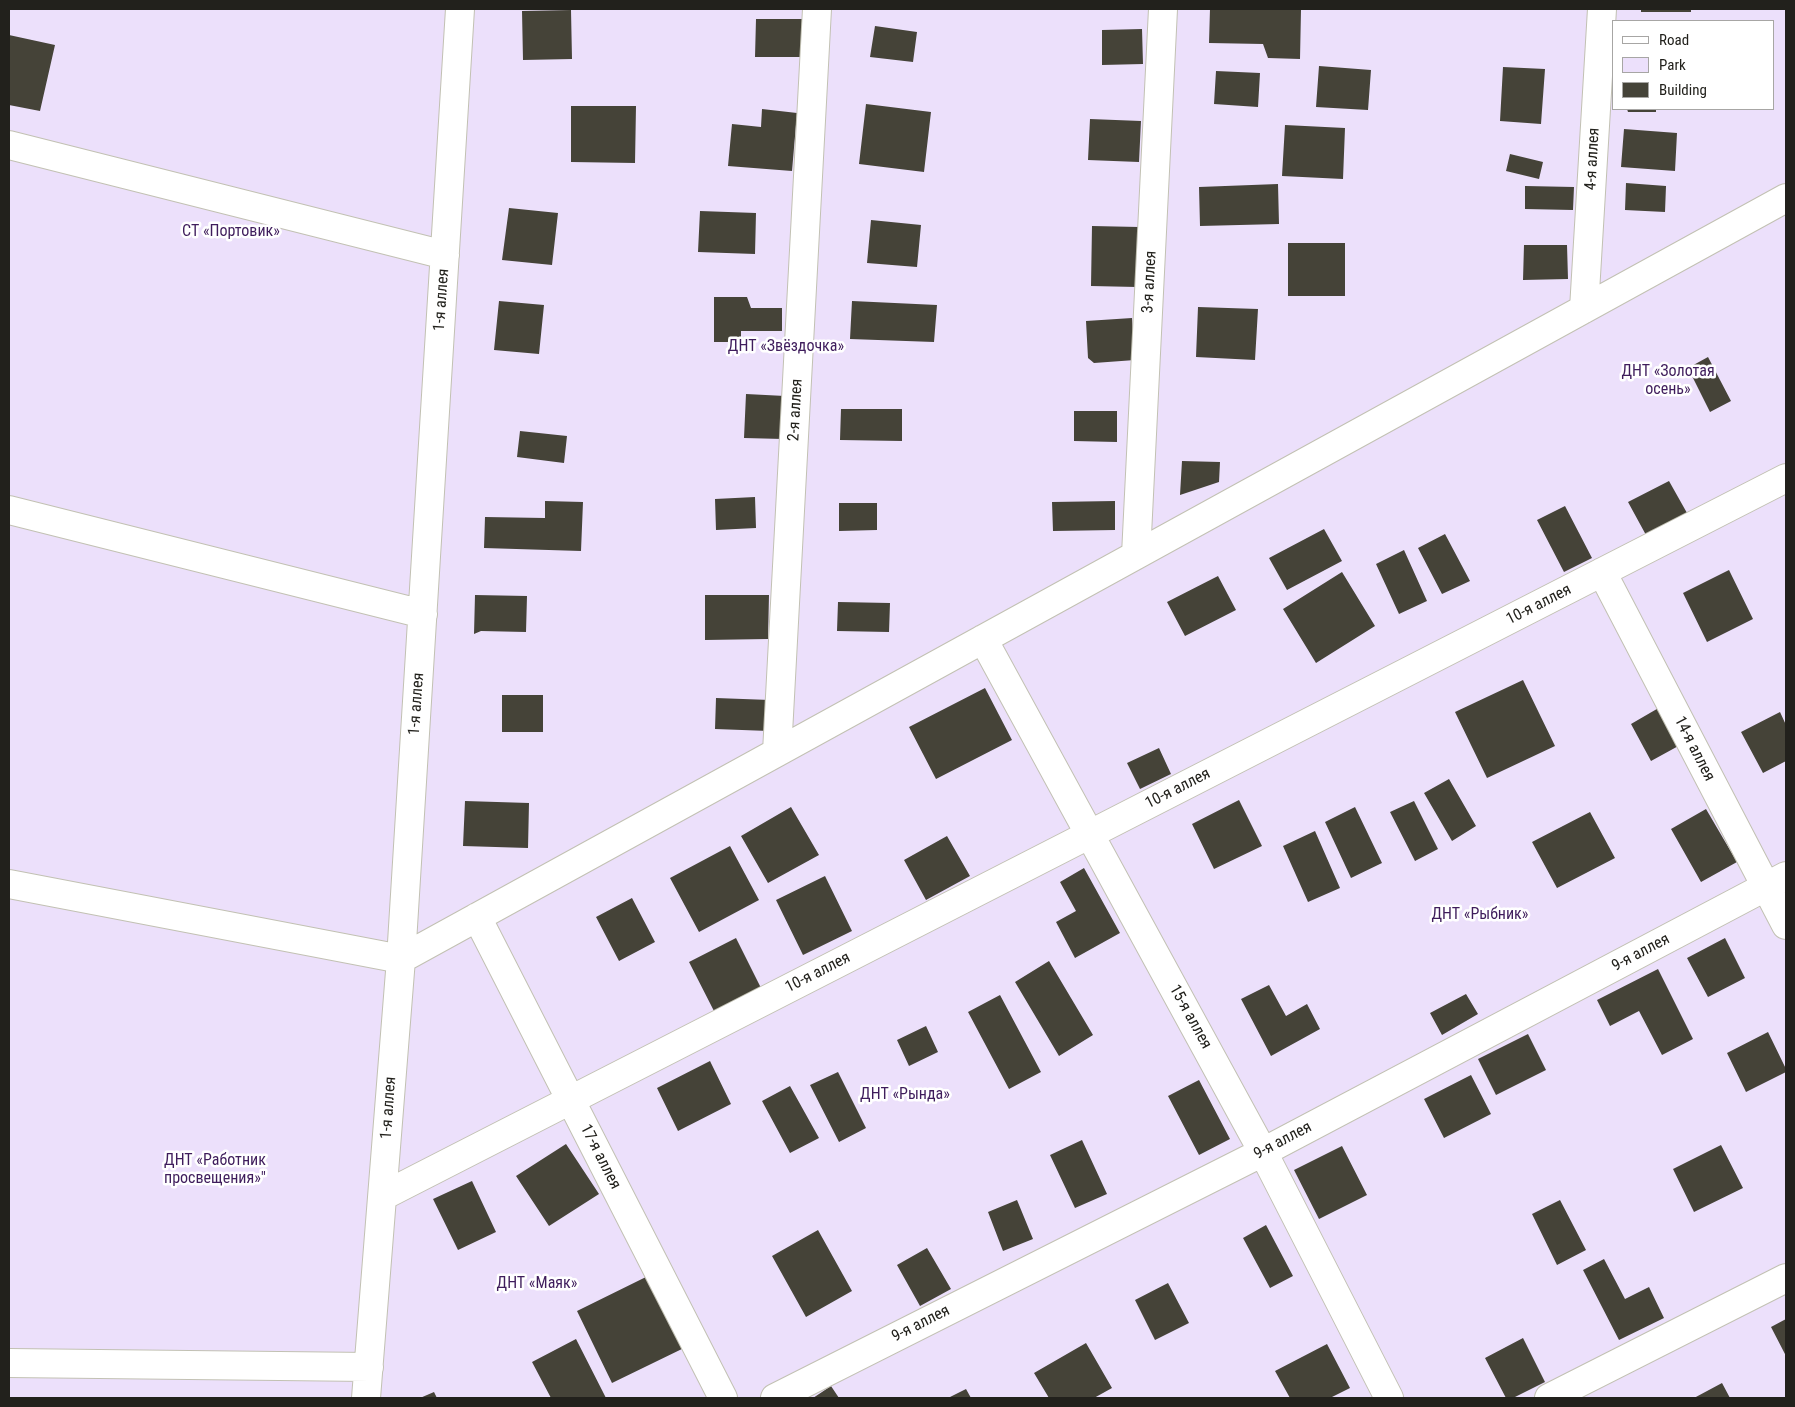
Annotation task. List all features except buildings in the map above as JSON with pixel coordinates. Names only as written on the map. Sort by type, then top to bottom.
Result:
[{"type":"street","name":"1-я аллея","points":[[366,1398],[401,958],[460,9]]},
{"type":"street","name":"2-я аллея","points":[[777,752],[817,9]]},
{"type":"street","name":"3-я аллея","points":[[1136,555],[1163,9]]},
{"type":"street","name":"4-я аллея","points":[[1584,309],[1602,9]]},
{"type":"street","points":[[9,145],[445,255]]},
{"type":"street","points":[[9,884],[401,958],[1786,198]]},
{"type":"street","name":"10-я аллея","points":[[382,1196],[1786,478]]},
{"type":"street","points":[[9,510],[423,614]]},
{"type":"street","name":"14-я аллея","points":[[1602,572],[1776,882],[1786,925]]},
{"type":"street","name":"15-я аллея","points":[[983,639],[1263,1152],[1389,1398]]},
{"type":"street","name":"9-я аллея","points":[[775,1398],[1263,1152],[1776,882]]},
{"type":"street","name":"17-я аллея","points":[[477,917],[722,1398]]},
{"type":"street","points":[[1548,1398],[1786,1278]]},
{"type":"street","points":[[9,1363],[369,1367]]},
{"type":"green space","points":[[9,9],[1786,9],[1786,1398],[9,1398]]},
{"type":"park label","name":"СТ «Портовик»","points":[[231,232]]},
{"type":"park label","name":"ДНТ «Звёздочка»","points":[[786,347]]},
{"type":"park label","name":"ДНТ «Золотая осень»","points":[[1668,381]]},
{"type":"park label","name":"ДНТ «Рыбник»","points":[[1480,915]]},
{"type":"park label","name":"ДНТ «Рында»","points":[[905,1095]]},
{"type":"park label","name":"ДНТ «Работник просвещения»\"","points":[[215,1170]]},
{"type":"park label","name":"ДНТ «Маяк»","points":[[537,1284]]}]
